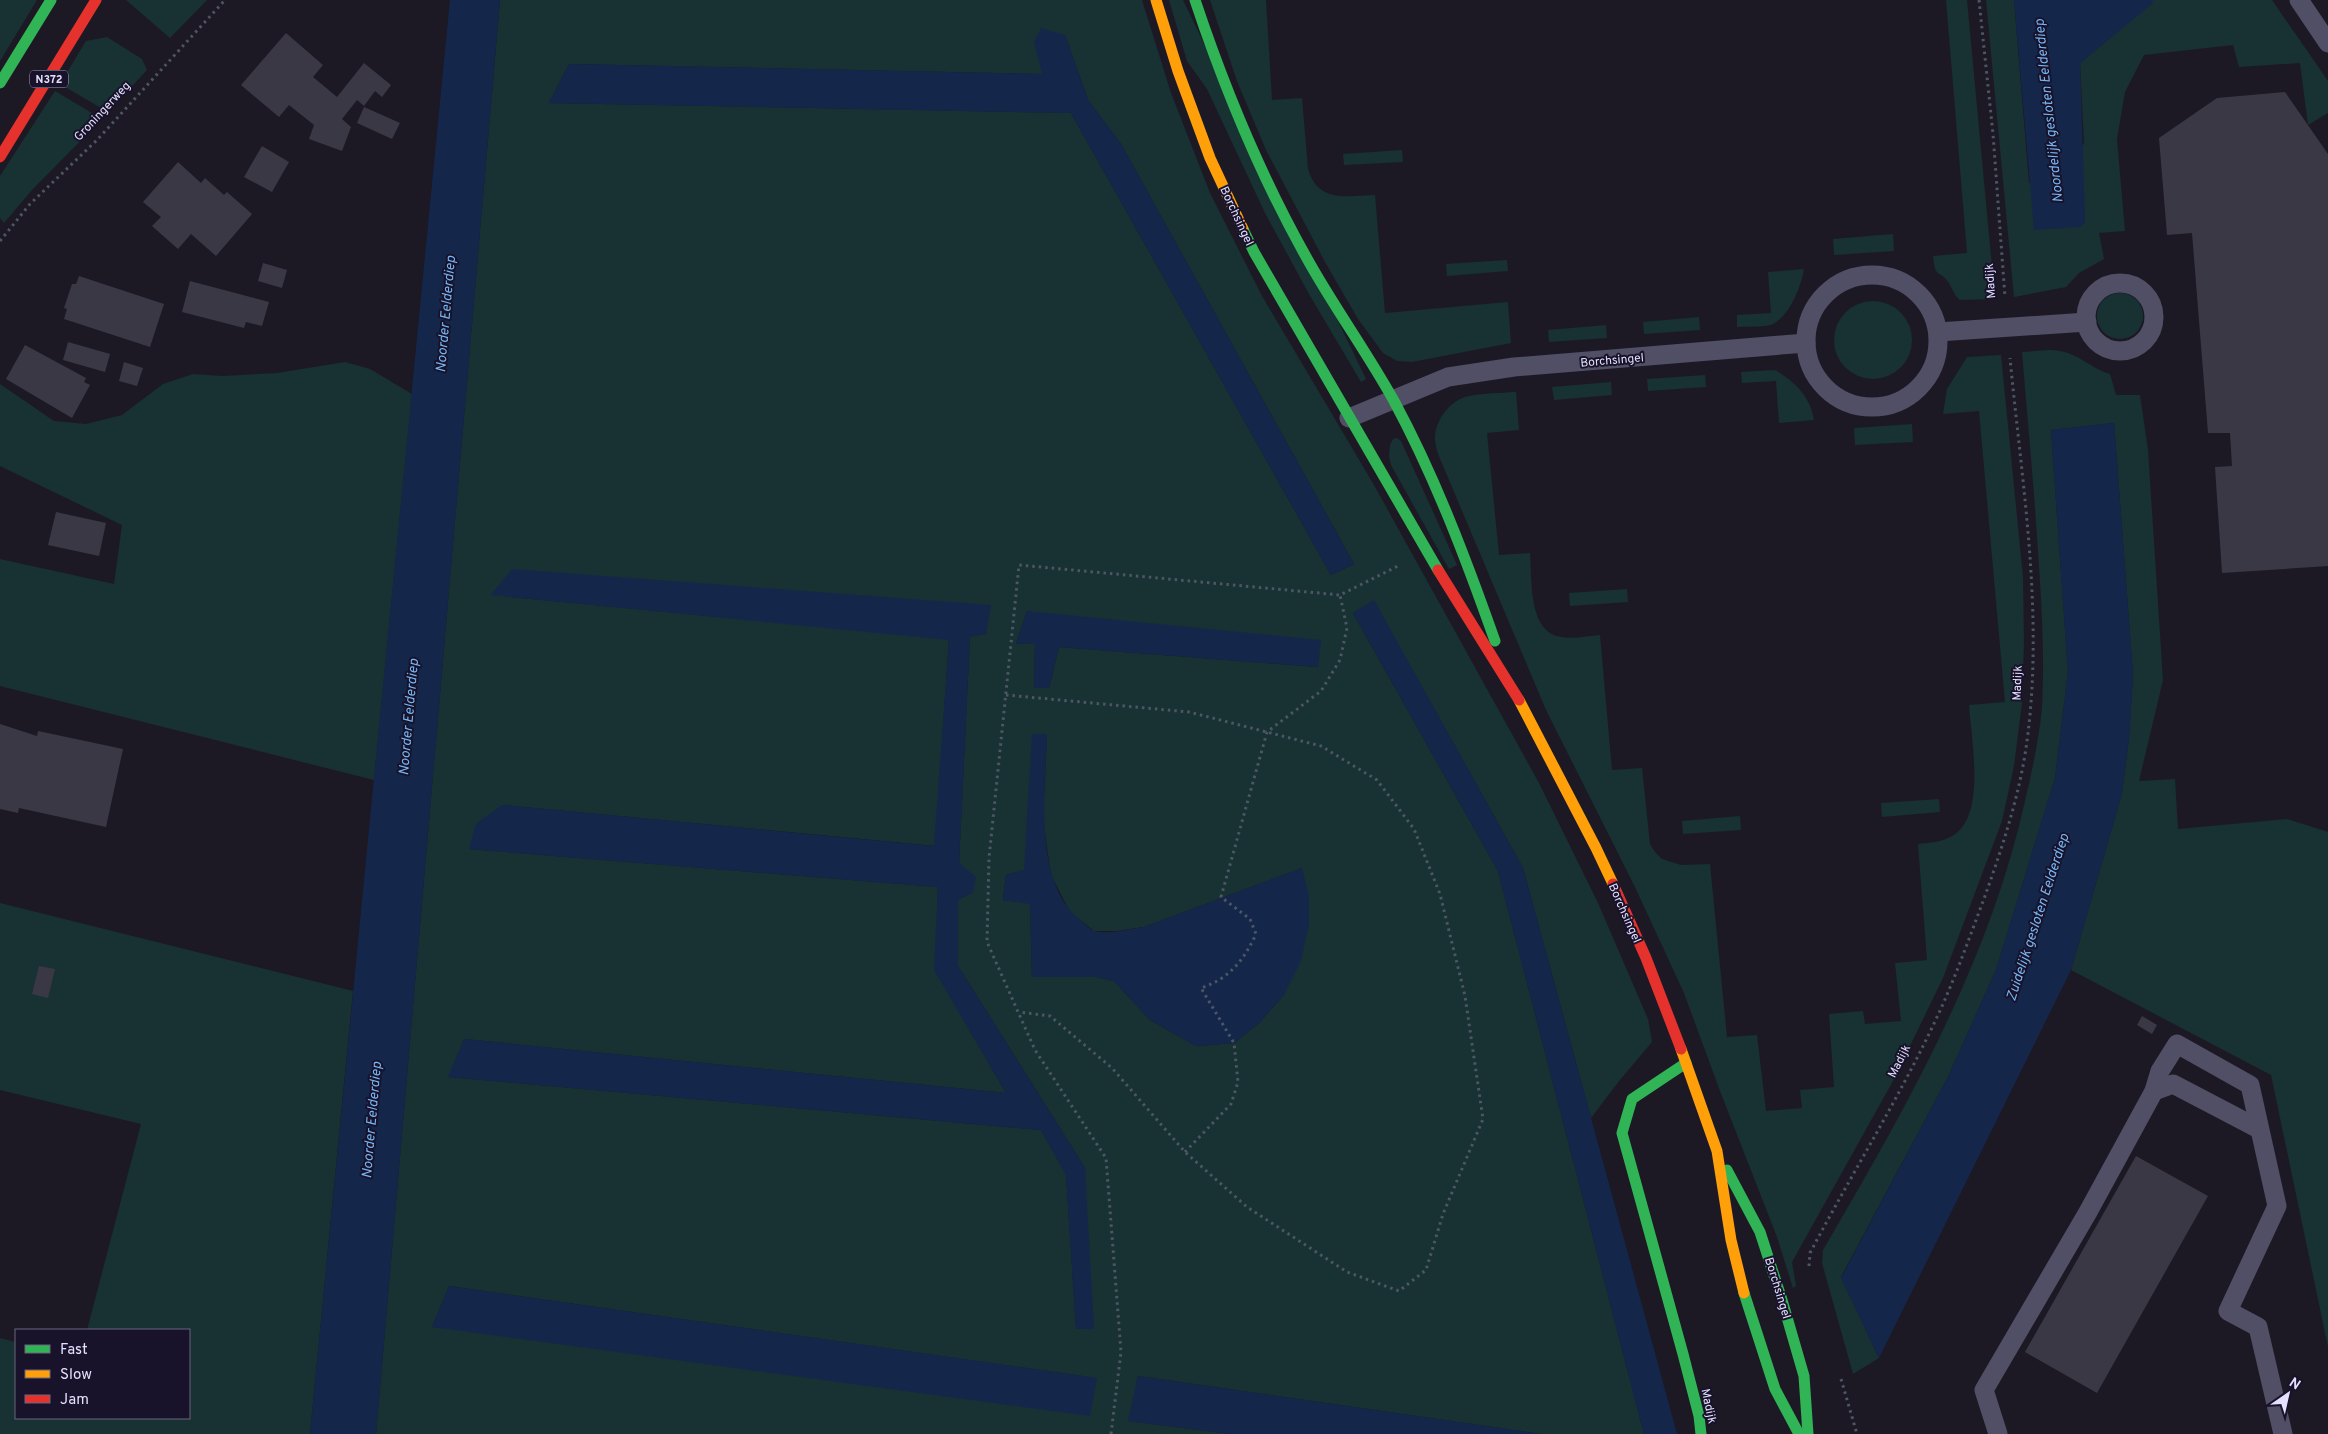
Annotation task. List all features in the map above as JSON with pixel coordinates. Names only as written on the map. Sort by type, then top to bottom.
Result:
[{"type":"main road","points":[[0,83],[51,0]]},
{"type":"main road","name":"N372","points":[[0,157],[96,0]]},
{"type":"main road","name":"Borchsingel","points":[[1156,0],[1178,71],[1210,158],[1250,244],[1438,570],[1511,685],[1596,848],[1646,958],[1686,1063],[1716,1151],[1731,1240],[1749,1312],[1775,1390],[1799,1434]]},
{"type":"main road","name":"Borchsingel","points":[[1195,0],[1232,104],[1263,175],[1313,268],[1393,400],[1466,555],[1511,685]]},
{"type":"main road","name":"Madijk","points":[[1686,1063],[1632,1099],[1622,1133],[1683,1354],[1699,1416],[1701,1434]]},
{"type":"main road","name":"Borchsingel","points":[[1716,1151],[1760,1232],[1804,1376],[1808,1434]]},
{"type":"lane","points":[[2299,0],[2328,43]]},
{"type":"lane","points":[[1868,275],[1888,277],[1906,284],[1919,294],[1933,313],[1938,332],[1938,352],[1932,371],[1926,380],[1905,400],[1886,406],[1866,408],[1847,403],[1830,393],[1817,378],[1808,360],[1806,343],[1809,321],[1818,303],[1832,289],[1849,279],[1868,275]]},
{"type":"lane","points":[[1938,332],[2086,322]]},
{"type":"lane","name":"Borchsingel","points":[[1349,418],[1448,377],[1514,367],[1806,343]]},
{"type":"lane","points":[[1998,1434],[1984,1390],[2088,1212],[2154,1091],[2160,1071],[2176,1044],[2250,1084],[2277,1206],[2228,1311],[2258,1327],[2283,1434]]},
{"type":"lane","points":[[2154,1091],[2173,1084],[2259,1129]]},
{"type":"path","name":"Groningerweg","points":[[0,241],[30,204],[96,140],[224,0]]},
{"type":"path","name":"Madijk","points":[[1810,1272],[1810,1253],[1886,1117],[1938,1015],[1966,948],[2006,836],[2018,792],[2027,741],[2032,687],[2032,588],[2007,327],[1993,134],[1979,0]]},
{"type":"path","points":[[1112,1434],[1121,1352],[1106,1158],[1035,1050],[987,942],[989,858],[1019,565],[1340,595],[1404,563]]},
{"type":"path","points":[[1185,1152],[1230,1104],[1238,1082],[1234,1043],[1201,988],[1214,984],[1236,968],[1256,934],[1250,919],[1221,897],[1267,732],[1321,691],[1340,660],[1347,628],[1340,595]]},
{"type":"path","points":[[1006,695],[1189,712],[1321,746],[1377,780],[1414,829],[1440,894],[1465,996],[1483,1119],[1443,1214],[1426,1270],[1399,1291],[1347,1272],[1247,1206],[1185,1152],[1112,1068],[1050,1016],[1019,1012]]},
{"type":"green space","points":[[0,0],[37,0],[0,61]]},
{"type":"green space","points":[[126,0],[207,0],[170,38]]},
{"type":"green space","points":[[500,0],[1142,0],[1171,93],[1210,193],[1262,296],[1374,485],[1539,783],[1598,903],[1648,1019],[1652,1042],[1591,1118],[1523,868],[1374,601],[1353,613],[1498,871],[1644,1434],[1541,1434],[1138,1376],[1129,1421],[1231,1434],[376,1434]],"holes":[[[1065,35],[1088,100],[1121,144],[1354,564],[1331,575],[1071,113],[549,103],[569,64],[1043,74]],[[491,595],[986,634],[970,636],[959,863],[973,892],[958,900],[958,966],[1085,1168],[1076,1328],[1066,1174],[1041,1130],[449,1077],[464,1039],[1006,1093],[935,970],[938,887],[469,849],[502,805],[935,846],[949,639]],[[1027,611],[1317,667],[1059,647],[1049,688],[1034,688],[1035,643],[1016,644]],[[1047,734],[1043,819],[1051,875],[1070,912],[1094,931],[1117,931],[1144,927],[1302,868],[1284,995],[1259,1023],[1234,1043],[1196,1046],[1150,1020],[1114,981],[1096,977],[1032,977],[1030,903],[1003,900],[1006,875],[1024,870]],[[449,1286],[1095,1378],[432,1327]]]},
{"type":"green space","points":[[1169,0],[1183,0],[1366,379],[1361,382],[1309,294],[1265,213],[1207,89],[1187,61]]},
{"type":"green space","points":[[1210,0],[1266,0],[1272,100],[1302,98],[1308,169],[1313,180],[1319,188],[1334,195],[1375,195],[1385,313],[1508,302],[1511,343],[1412,362],[1397,361],[1383,353],[1358,319],[1325,262],[1266,150],[1237,81]]},
{"type":"green space","points":[[1946,0],[1967,0],[1995,299],[1960,300],[1946,279],[1937,271],[1934,263],[1933,256],[1967,253]]},
{"type":"green space","points":[[1986,0],[2014,0],[2029,183],[2084,144],[2080,63],[2152,3],[2152,0],[2272,0],[2328,81],[2328,113],[2308,125],[2300,63],[2239,67],[2233,45],[2144,55],[2125,92],[2117,139],[2125,231],[2099,233],[2104,259],[2079,273],[2066,287],[2014,297]]},
{"type":"green space","points":[[107,37],[142,59],[147,70],[108,112],[60,84],[86,41]]},
{"type":"green space","points":[[55,91],[102,119],[32,190],[4,223],[0,218],[0,176]]},
{"type":"green space","points":[[1402,150],[1403,162],[1344,165],[1343,154]]},
{"type":"green space","points":[[1893,234],[1894,251],[1834,255],[1833,239]]},
{"type":"green space","points":[[1507,260],[1508,271],[1447,276],[1446,264]]},
{"type":"green space","points":[[1804,269],[1794,300],[1779,320],[1765,326],[1737,327],[1737,315],[1771,313],[1768,272]]},
{"type":"green space","points":[[2120,293],[2133,297],[2139,303],[2143,316],[2139,329],[2133,335],[2120,339],[2107,335],[2101,329],[2097,316],[2101,303],[2107,297]]},
{"type":"green space","points":[[1873,301],[1888,304],[1901,312],[1909,325],[1912,340],[1909,355],[1901,368],[1888,376],[1873,379],[1858,376],[1845,368],[1837,355],[1834,340],[1837,325],[1845,312],[1858,304]]},
{"type":"green space","points":[[1699,317],[1700,330],[1644,334],[1643,322]]},
{"type":"green space","points":[[1606,325],[1607,338],[1549,342],[1548,330]]},
{"type":"green space","points":[[2050,350],[2068,353],[2110,374],[2116,395],[2140,395],[2148,450],[2163,680],[2139,781],[2175,779],[2178,829],[2287,819],[2328,832],[2328,1347],[2271,1075],[2071,970],[2122,793],[2129,738],[2133,674],[2114,423],[2051,430],[2068,672],[2055,778],[1996,970],[1948,1077],[1841,1277],[1879,1358],[1853,1374],[1822,1263],[1823,1250],[1885,1143],[1942,1033],[1967,977],[1990,920],[2009,861],[2035,755],[2042,708],[2042,622],[2022,352]]},
{"type":"green space","points":[[2001,355],[2023,577],[2024,643],[2022,703],[2014,766],[2002,821],[1943,978],[1893,1081],[1792,1262],[1796,1286],[1793,1288],[1777,1237],[1684,993],[1634,885],[1546,710],[1440,458],[1435,438],[1436,431],[1445,411],[1462,398],[1480,394],[1516,392],[1519,430],[1487,433],[1499,555],[1530,553],[1533,600],[1536,613],[1548,631],[1557,636],[1567,638],[1600,635],[1612,770],[1642,768],[1650,844],[1662,859],[1681,865],[1710,864],[1727,1037],[1757,1035],[1766,1111],[1802,1108],[1800,1090],[1834,1087],[1829,1014],[1863,1011],[1865,1024],[1901,1021],[1895,963],[1927,960],[1918,844],[1940,841],[1952,836],[1963,826],[1970,812],[1973,795],[1974,756],[1969,705],[2005,702],[1979,411],[1943,414],[1947,389],[1967,357]]},
{"type":"green space","points":[[345,362],[370,369],[412,394],[374,780],[0,686],[0,559],[114,584],[122,525],[0,466],[0,384],[54,421],[86,424],[122,415],[163,384],[193,374],[222,376],[277,373]]},
{"type":"green space","points":[[1775,370],[1795,385],[1805,397],[1814,420],[1779,423],[1776,381],[1742,383],[1741,372]]},
{"type":"green space","points":[[1705,375],[1706,387],[1648,391],[1647,379]]},
{"type":"green space","points":[[1611,382],[1612,395],[1554,400],[1552,387]]},
{"type":"green space","points":[[1912,424],[1913,442],[1855,445],[1854,428]]},
{"type":"green space","points":[[1397,438],[1401,441],[1457,565],[1449,569],[1391,465],[1389,456],[1390,445],[1393,439]]},
{"type":"green space","points":[[1627,589],[1628,602],[1570,606],[1569,593]]},
{"type":"green space","points":[[1939,799],[1940,812],[1882,817],[1881,803]]},
{"type":"green space","points":[[1740,816],[1741,830],[1683,834],[1682,821]]},
{"type":"green space","points":[[0,903],[353,991],[310,1434],[0,1434],[0,1338],[15,1342],[15,1419],[190,1419],[190,1329],[87,1329],[141,1124],[0,1090]]},
{"type":"water","name":"Noorder Eelderdiep","points":[[450,0],[500,0],[376,1434],[310,1434]]},
{"type":"water","name":"Noordelijk gesloten Eelderdiep","points":[[2014,0],[2152,0],[2153,3],[2080,63],[2085,222],[2080,227],[2034,230]]},
{"type":"water","points":[[1041,28],[1065,35],[1088,100],[1121,144],[1354,564],[1331,575],[1071,113],[549,103],[569,64],[1042,74],[1034,42]]},
{"type":"water","name":"Zuidelijk gesloten Eelderdiep","points":[[2114,423],[2133,674],[2129,738],[2122,793],[2071,970],[1879,1358],[1841,1278],[1948,1077],[1996,970],[2055,778],[2068,672],[2051,430]]},
{"type":"water","points":[[512,569],[991,605],[986,634],[970,637],[959,863],[976,877],[973,892],[958,900],[958,966],[1085,1168],[1094,1329],[1076,1329],[1066,1175],[1041,1130],[448,1077],[464,1039],[1006,1093],[934,970],[938,887],[469,849],[476,824],[502,805],[934,846],[949,640],[491,595]]},
{"type":"water","points":[[1374,600],[1523,868],[1677,1434],[1644,1434],[1498,871],[1353,613]]},
{"type":"water","points":[[1027,611],[1321,640],[1318,667],[1059,647],[1049,688],[1034,688],[1035,643],[1016,644]]},
{"type":"water","points":[[1032,734],[1047,734],[1044,807],[1045,833],[1048,858],[1054,882],[1064,903],[1094,931],[1112,932],[1144,927],[1302,868],[1309,896],[1309,923],[1301,961],[1284,995],[1259,1023],[1234,1043],[1196,1046],[1150,1020],[1114,981],[1096,977],[1032,977],[1030,904],[1003,900],[1006,875],[1024,870]]},
{"type":"water","points":[[449,1286],[1097,1378],[1090,1416],[432,1327]]},
{"type":"water","points":[[1138,1376],[1541,1434],[1231,1434],[1128,1421]]},
{"type":"building","points":[[286,33],[323,65],[313,77],[337,97],[364,63],[391,85],[382,97],[375,91],[364,106],[357,100],[342,119],[351,127],[342,151],[309,139],[314,125],[289,105],[279,117],[241,85]]},
{"type":"building","points":[[2285,92],[2328,154],[2328,566],[2222,573],[2215,467],[2232,466],[2230,433],[2208,433],[2192,233],[2167,235],[2159,138],[2217,98]]},
{"type":"building","points":[[364,107],[400,123],[392,139],[357,123]]},
{"type":"building","points":[[262,146],[289,162],[272,192],[244,177]]},
{"type":"building","points":[[178,162],[201,183],[205,178],[224,195],[227,192],[252,214],[216,256],[191,234],[178,249],[152,226],[161,217],[143,202]]},
{"type":"building","points":[[263,263],[287,270],[282,288],[258,281]]},
{"type":"building","points":[[79,276],[164,304],[150,347],[64,319],[67,309],[64,308],[72,284],[76,284]]},
{"type":"building","points":[[190,281],[269,302],[262,326],[246,322],[244,328],[182,312]]},
{"type":"building","points":[[68,342],[110,354],[105,372],[63,360]]},
{"type":"building","points":[[25,345],[86,378],[84,382],[90,385],[72,418],[6,379]]},
{"type":"building","points":[[124,362],[143,368],[137,386],[119,381]]},
{"type":"building","points":[[56,512],[106,523],[99,556],[48,545]]},
{"type":"building","points":[[0,724],[37,736],[38,731],[123,749],[106,827],[19,808],[18,813],[0,809]]},
{"type":"building","points":[[39,966],[55,969],[48,998],[32,994]]},
{"type":"building","points":[[2142,1016],[2157,1025],[2152,1034],[2137,1025]]},
{"type":"building","points":[[2136,1156],[2208,1196],[2097,1393],[2025,1352]]},
{"type":"traffic: fast","points":[[0,83],[51,0]]},
{"type":"traffic: fast","points":[[1195,0],[1233,104],[1278,204],[1313,269],[1394,401],[1423,459],[1461,549],[1495,641]]},
{"type":"traffic: fast","points":[[1243,229],[1254,252],[1438,570]]},
{"type":"traffic: fast","points":[[1686,1063],[1632,1099],[1622,1133],[1683,1354],[1699,1416],[1701,1434]]},
{"type":"traffic: fast","points":[[1727,1170],[1760,1232],[1782,1300],[1804,1376],[1808,1434]]},
{"type":"traffic: fast","points":[[1744,1293],[1775,1389],[1799,1434]]},
{"type":"traffic: slow","points":[[1156,0],[1178,71],[1210,158],[1243,229]]},
{"type":"traffic: slow","points":[[1519,700],[1613,884]]},
{"type":"traffic: slow","points":[[1681,1049],[1717,1151],[1731,1240],[1744,1293]]},
{"type":"traffic: jam","points":[[0,157],[96,0]]},
{"type":"traffic: jam","points":[[1438,570],[1519,700]]},
{"type":"traffic: jam","points":[[1613,884],[1646,958],[1681,1049]]}]
